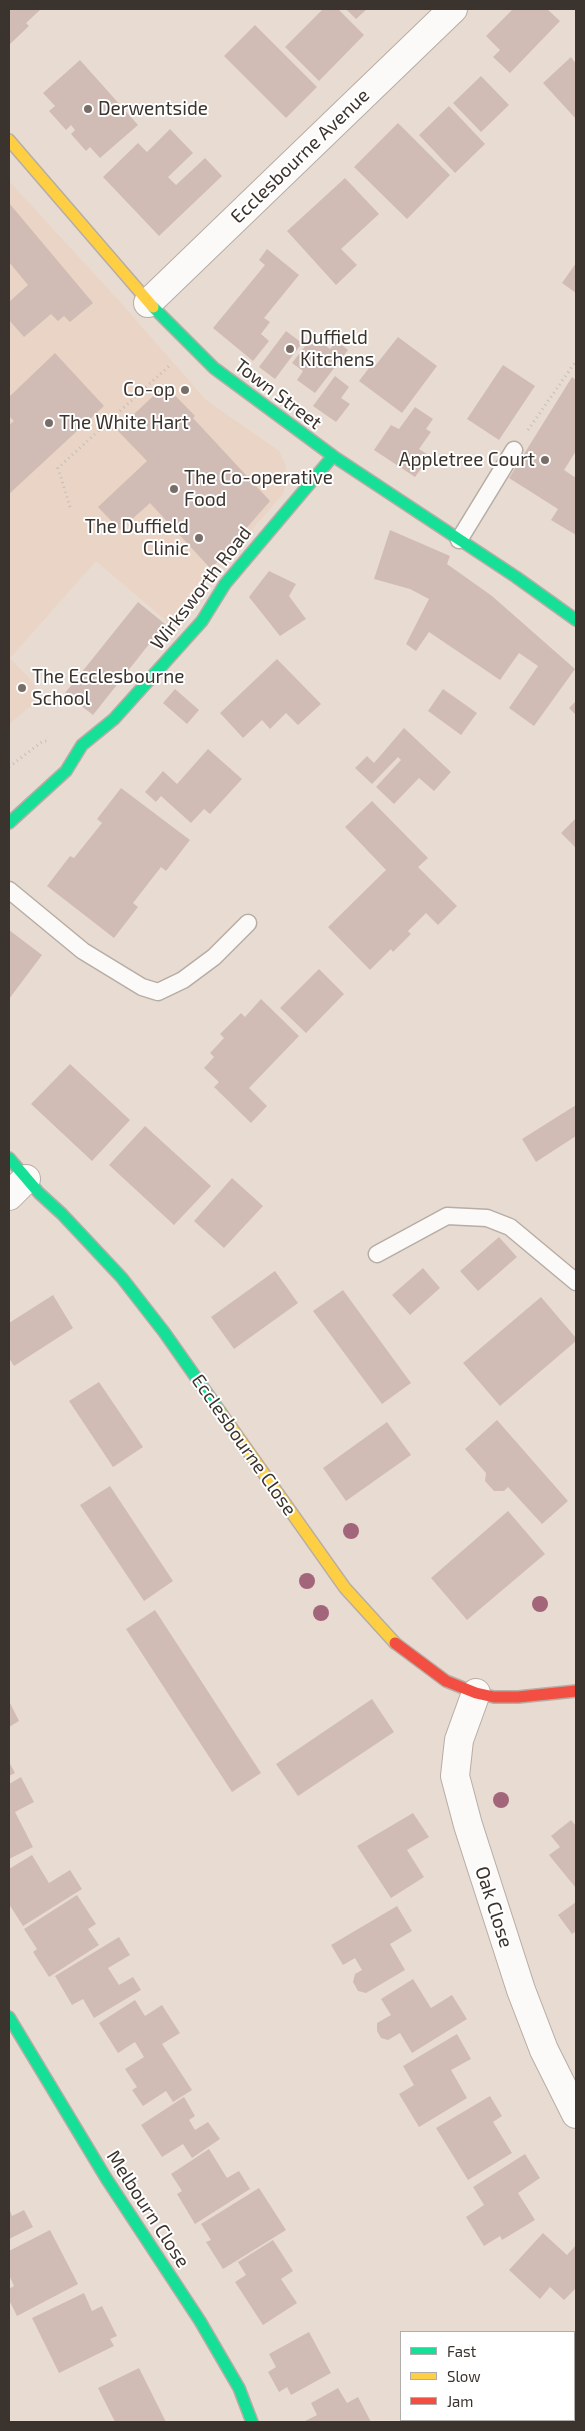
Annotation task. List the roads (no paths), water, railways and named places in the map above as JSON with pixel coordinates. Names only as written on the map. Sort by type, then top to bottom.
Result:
[{"type":"main road","name":"Town Street","points":[[10,144],[148,303],[191,346],[238,388],[333,456],[576,620]]},
{"type":"main road","name":"Wirksworth Road","points":[[9,823],[66,771],[82,745],[114,719],[202,621],[225,584],[333,456]]},
{"type":"main road","name":"Ecclesbourne Close","points":[[9,1158],[17,1187],[68,1220],[122,1278],[164,1332],[360,1606],[394,1642],[418,1662],[446,1681],[476,1693],[494,1697],[518,1697],[576,1691]]},
{"type":"main road","name":"Melbourn Close","points":[[9,2017],[106,2178],[200,2321],[239,2388],[252,2422]]},
{"type":"street","name":"Ecclesbourne Avenue","points":[[148,303],[452,9]]},
{"type":"street","name":"Oak Close","points":[[476,1693],[459,1740],[456,1776],[468,1826],[520,1990],[544,2050],[576,2114]]},
{"type":"lane","points":[[459,540],[514,450]]},
{"type":"lane","points":[[9,890],[83,951],[142,987],[158,992],[183,980],[214,957],[248,923]]},
{"type":"lane","points":[[377,1254],[447,1216],[488,1218],[510,1227],[576,1282]]},
{"type":"place","name":"Derwentside","points":[[88,109]]},
{"type":"place","name":"Duffield Kitchens","points":[[290,349]]},
{"type":"place","name":"Co-op","points":[[185,390]]},
{"type":"place","name":"The White Hart","points":[[49,423]]},
{"type":"place","name":"Appletree Court","points":[[545,460]]},
{"type":"place","name":"The Co-operative Food","points":[[174,489]]},
{"type":"place","name":"The Duffield Clinic","points":[[199,538]]},
{"type":"place","name":"The Ecclesbourne School","points":[[22,688]]}]
